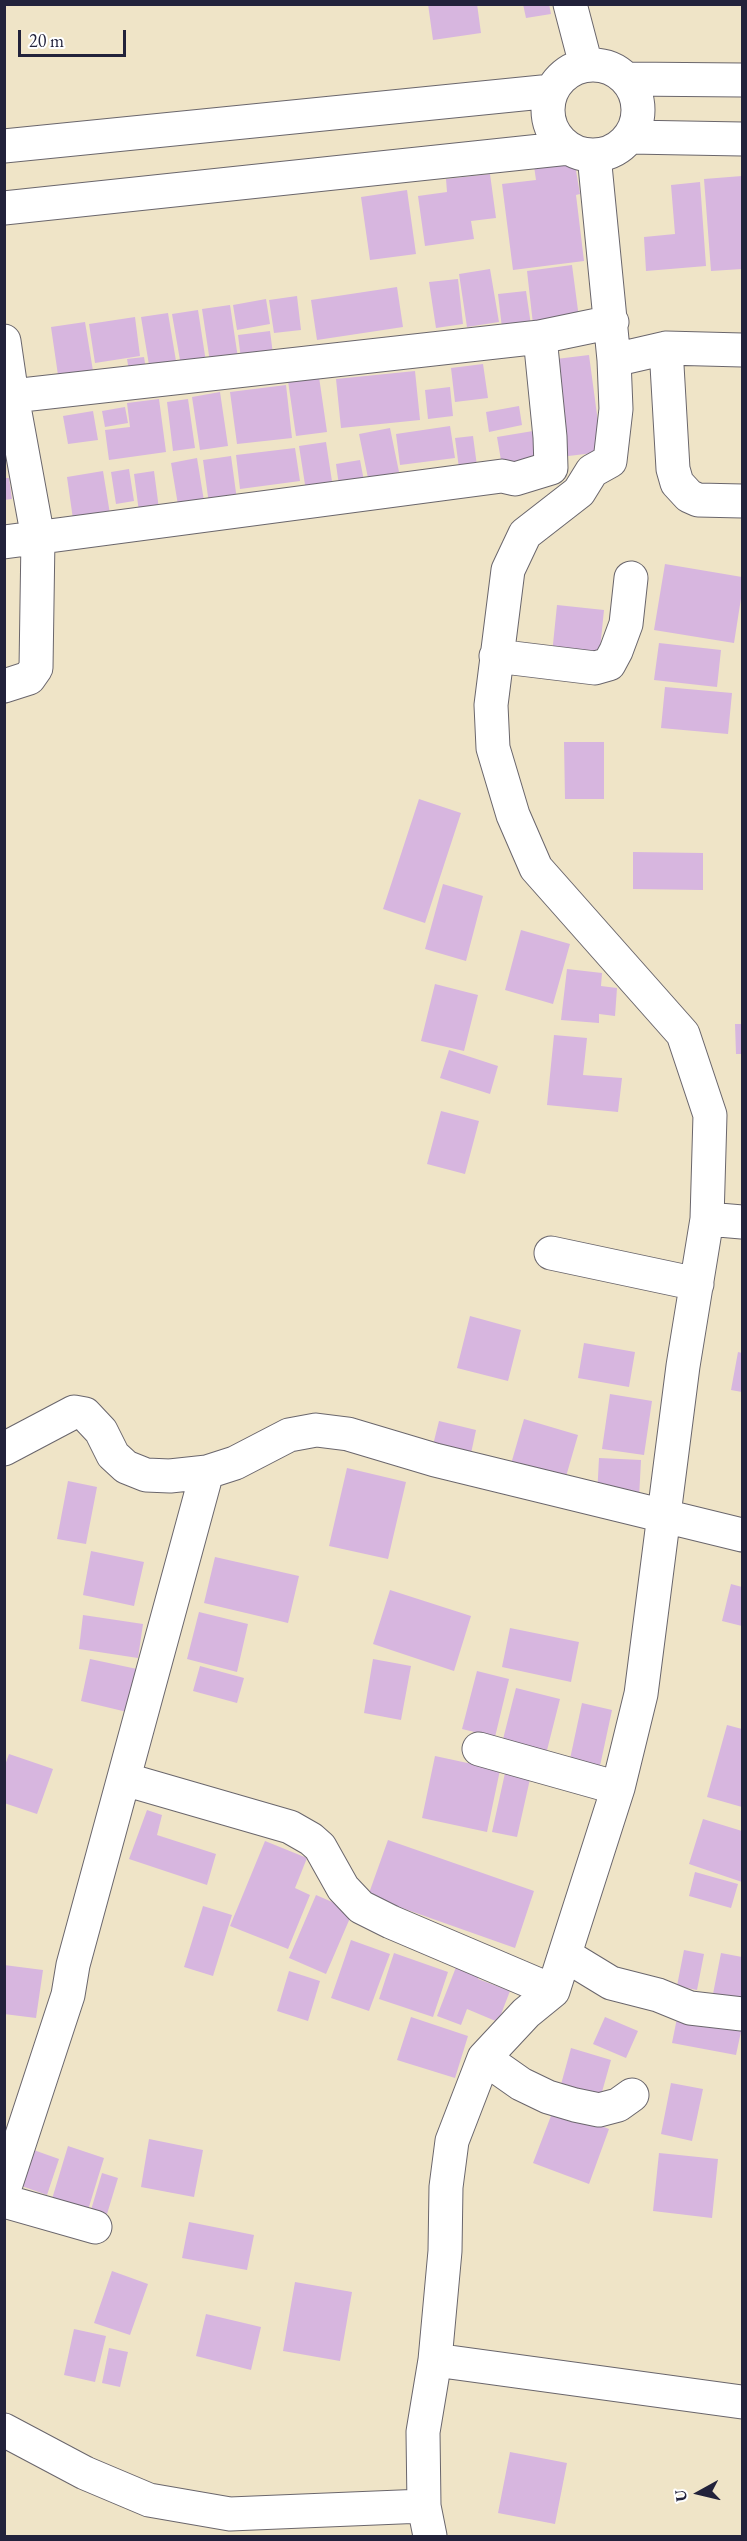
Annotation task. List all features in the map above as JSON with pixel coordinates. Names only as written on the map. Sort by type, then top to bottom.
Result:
[{"type":"street","points":[[570,4],[586,65]]},
{"type":"street","points":[[4,208],[581,152],[614,150],[630,137],[636,123],[638,107],[635,92],[626,79],[615,70],[601,65],[586,65],[566,73],[552,91],[548,106],[550,123],[557,137],[581,152],[612,322],[616,409],[610,461],[592,471],[579,492],[525,534],[508,570],[491,705],[493,748],[513,815],[536,868],[683,1034],[710,1115],[707,1219],[683,1366],[641,1694],[618,1788],[554,1991],[526,2013],[484,2058],[452,2141],[446,2187],[445,2251],[435,2360],[423,2432],[427,2522],[230,2514],[149,2500],[85,2473],[4,2430]]},
{"type":"street","points":[[626,79],[742,80]]},
{"type":"street","points":[[4,146],[552,91]]},
{"type":"street","points":[[630,137],[742,140]]},
{"type":"street","points":[[8,396],[540,337],[612,322]]},
{"type":"street","points":[[4,542],[502,476],[515,479],[551,468],[540,337]]},
{"type":"street","points":[[4,341],[8,396],[38,538],[36,668],[29,678],[4,686]]},
{"type":"street","points":[[614,360],[666,348],[742,350]]},
{"type":"street","points":[[666,348],[674,469],[677,483],[689,496],[698,500],[742,501]]},
{"type":"street","points":[[496,656],[595,668],[609,664],[626,624],[631,578]]},
{"type":"street","points":[[707,1219],[742,1222]]},
{"type":"street","points":[[551,1253],[697,1284]]},
{"type":"street","points":[[4,1449],[74,1412],[85,1414],[100,1431],[113,1455],[126,1467],[146,1475],[207,1472],[235,1463],[289,1435],[316,1430],[348,1434],[435,1460],[742,1535]]},
{"type":"street","points":[[4,2190],[68,1995],[76,1955],[207,1472]]},
{"type":"street","points":[[479,1749],[618,1788]]},
{"type":"street","points":[[124,1779],[290,1827],[320,1847],[338,1881],[361,1907],[554,1991]]},
{"type":"street","points":[[565,1955],[611,1983],[658,1995],[690,2008],[742,2014]]},
{"type":"street","points":[[484,2058],[521,2084],[548,2097],[575,2105],[599,2110],[618,2105],[632,2095]]},
{"type":"street","points":[[4,2201],[95,2226]]},
{"type":"street","points":[[435,2360],[742,2402]]},
{"type":"building","points":[[428,4],[477,4],[481,33],[433,40]]},
{"type":"building","points":[[523,4],[549,4],[551,14],[526,18]]},
{"type":"building","points":[[574,159],[580,194],[576,195],[584,261],[513,270],[502,184],[536,180],[534,166]]},
{"type":"building","points":[[490,174],[496,218],[471,221],[474,239],[425,246],[418,196],[447,192],[446,179]]},
{"type":"building","points":[[742,176],[742,269],[711,271],[704,179]]},
{"type":"building","points":[[700,182],[706,266],[646,271],[644,237],[675,234],[671,185]]},
{"type":"building","points":[[407,190],[416,254],[370,260],[361,197]]},
{"type":"building","points":[[572,265],[579,318],[533,324],[527,271]]},
{"type":"building","points":[[490,269],[499,322],[467,327],[459,274]]},
{"type":"building","points":[[458,279],[463,324],[436,328],[429,282]]},
{"type":"building","points":[[397,287],[403,327],[317,340],[311,300]]},
{"type":"building","points":[[526,291],[531,325],[502,328],[498,294]]},
{"type":"building","points":[[297,296],[301,330],[274,333],[269,300]]},
{"type":"building","points":[[266,299],[270,324],[237,330],[233,305]]},
{"type":"building","points":[[230,305],[238,358],[210,362],[202,309]]},
{"type":"building","points":[[198,310],[206,362],[181,366],[172,314]]},
{"type":"building","points":[[168,313],[177,367],[150,371],[141,317]]},
{"type":"building","points":[[135,317],[140,356],[95,363],[89,324]]},
{"type":"building","points":[[85,322],[94,377],[59,382],[51,327]]},
{"type":"building","points":[[270,331],[273,354],[241,359],[238,335]]},
{"type":"building","points":[[589,355],[602,452],[560,457],[548,360]]},
{"type":"building","points":[[144,357],[146,369],[129,371],[127,359]]},
{"type":"building","points":[[483,364],[488,398],[455,402],[451,368]]},
{"type":"building","points":[[415,371],[420,420],[341,428],[336,379]]},
{"type":"building","points":[[319,377],[327,432],[296,436],[288,381]]},
{"type":"building","points":[[286,385],[292,438],[237,444],[230,392]]},
{"type":"building","points":[[450,387],[453,416],[428,419],[425,390]]},
{"type":"building","points":[[220,392],[228,446],[200,450],[192,397]]},
{"type":"building","points":[[159,399],[166,452],[109,460],[105,430],[130,427],[127,403]]},
{"type":"building","points":[[188,399],[195,448],[173,451],[167,402]]},
{"type":"building","points":[[519,406],[522,425],[489,432],[486,412]]},
{"type":"building","points":[[125,407],[128,423],[105,427],[102,411]]},
{"type":"building","points":[[93,411],[98,440],[68,444],[63,416]]},
{"type":"building","points":[[450,426],[455,458],[400,465],[396,434]]},
{"type":"building","points":[[390,428],[399,472],[368,478],[359,434]]},
{"type":"building","points":[[539,430],[543,459],[502,466],[497,437]]},
{"type":"building","points":[[473,436],[477,466],[459,468],[455,438]]},
{"type":"building","points":[[326,442],[333,488],[306,491],[299,446]]},
{"type":"building","points":[[295,448],[300,481],[240,489],[236,455]]},
{"type":"building","points":[[231,456],[237,500],[209,504],[203,460]]},
{"type":"building","points":[[197,458],[205,507],[179,511],[171,463]]},
{"type":"building","points":[[360,460],[364,481],[339,486],[336,464]]},
{"type":"building","points":[[129,469],[134,501],[116,504],[111,472]]},
{"type":"building","points":[[103,471],[110,514],[73,519],[67,477]]},
{"type":"building","points":[[154,471],[159,509],[139,512],[134,474]]},
{"type":"building","points":[[4,478],[9,478],[12,499],[4,500]]},
{"type":"building","points":[[665,564],[742,577],[742,592],[734,643],[654,630]]},
{"type":"building","points":[[557,605],[604,610],[599,659],[552,654]]},
{"type":"building","points":[[659,643],[721,650],[717,687],[654,680]]},
{"type":"building","points":[[665,687],[732,693],[728,734],[661,728]]},
{"type":"building","points":[[564,742],[604,742],[604,799],[565,799]]},
{"type":"building","points":[[419,799],[461,813],[425,923],[383,909]]},
{"type":"building","points":[[633,852],[703,853],[703,890],[633,889]]},
{"type":"building","points":[[443,884],[483,896],[466,961],[425,949]]},
{"type":"building","points":[[521,930],[570,944],[553,1004],[505,990]]},
{"type":"building","points":[[567,969],[602,973],[601,986],[617,988],[615,1016],[599,1014],[599,1023],[561,1020]]},
{"type":"building","points":[[435,984],[478,995],[464,1051],[421,1041]]},
{"type":"building","points":[[735,1024],[742,1024],[742,1054],[736,1054]]},
{"type":"building","points":[[554,1035],[587,1038],[583,1075],[622,1078],[618,1112],[547,1105]]},
{"type":"building","points":[[449,1050],[498,1066],[490,1094],[440,1078]]},
{"type":"building","points":[[441,1111],[479,1121],[465,1174],[427,1164]]},
{"type":"building","points":[[470,1316],[521,1330],[508,1381],[457,1368]]},
{"type":"building","points":[[584,1343],[635,1352],[629,1387],[578,1378]]},
{"type":"building","points":[[738,1352],[742,1353],[742,1392],[731,1390]]},
{"type":"building","points":[[610,1394],[652,1401],[644,1455],[602,1449]]},
{"type":"building","points":[[524,1419],[578,1435],[565,1480],[511,1464]]},
{"type":"building","points":[[439,1421],[476,1430],[470,1458],[432,1449]]},
{"type":"building","points":[[599,1458],[641,1460],[639,1498],[597,1496]]},
{"type":"building","points":[[347,1468],[406,1482],[388,1559],[329,1546]]},
{"type":"building","points":[[68,1481],[97,1487],[86,1544],[57,1539]]},
{"type":"building","points":[[91,1551],[144,1562],[134,1606],[83,1595]]},
{"type":"building","points":[[215,1557],[299,1576],[288,1623],[204,1603]]},
{"type":"building","points":[[731,1584],[742,1587],[742,1626],[722,1621]]},
{"type":"building","points":[[390,1590],[471,1616],[454,1671],[373,1644]]},
{"type":"building","points":[[199,1612],[248,1624],[237,1672],[187,1659]]},
{"type":"building","points":[[83,1615],[143,1624],[138,1658],[79,1649]]},
{"type":"building","points":[[510,1628],[579,1642],[571,1682],[502,1667]]},
{"type":"building","points":[[90,1659],[137,1669],[127,1712],[81,1701]]},
{"type":"building","points":[[373,1659],[411,1666],[401,1720],[364,1713]]},
{"type":"building","points":[[200,1666],[244,1678],[237,1703],[193,1691]]},
{"type":"building","points":[[477,1671],[509,1679],[495,1737],[462,1729]]},
{"type":"building","points":[[516,1688],[560,1699],[545,1758],[501,1747]]},
{"type":"building","points":[[582,1703],[612,1710],[600,1766],[570,1759]]},
{"type":"building","points":[[727,1725],[742,1729],[742,1807],[707,1797]]},
{"type":"building","points":[[9,1754],[53,1769],[37,1814],[4,1803],[4,1768]]},
{"type":"building","points":[[435,1756],[500,1770],[487,1832],[422,1818]]},
{"type":"building","points":[[505,1773],[530,1779],[517,1837],[492,1832]]},
{"type":"building","points":[[147,1810],[162,1815],[157,1835],[216,1854],[207,1885],[129,1859]]},
{"type":"building","points":[[703,1819],[742,1831],[742,1882],[689,1864]]},
{"type":"building","points":[[388,1840],[534,1891],[515,1948],[368,1896]]},
{"type":"building","points":[[265,1841],[307,1858],[295,1888],[310,1895],[288,1949],[230,1926]]},
{"type":"building","points":[[695,1872],[738,1884],[731,1908],[689,1896]]},
{"type":"building","points":[[316,1895],[353,1911],[326,1974],[289,1958]]},
{"type":"building","points":[[203,1906],[232,1915],[213,1976],[184,1967]]},
{"type":"building","points":[[351,1940],[390,1954],[369,2011],[331,1998]]},
{"type":"building","points":[[684,1950],[704,1954],[697,1990],[677,1986]]},
{"type":"building","points":[[394,1953],[448,1972],[433,2017],[379,1999]]},
{"type":"building","points":[[721,1953],[742,1957],[742,1999],[713,1994]]},
{"type":"building","points":[[458,1962],[481,1971],[478,1979],[510,1991],[498,2022],[467,2009],[461,2025],[437,2016]]},
{"type":"building","points":[[4,1965],[43,1970],[36,2018],[4,2014]]},
{"type":"building","points":[[289,1971],[320,1981],[308,2021],[277,2011]]},
{"type":"building","points":[[679,2008],[742,2027],[736,2055],[672,2043]]},
{"type":"building","points":[[411,2017],[468,2036],[455,2078],[397,2060]]},
{"type":"building","points":[[605,2017],[638,2031],[626,2058],[593,2044]]},
{"type":"building","points":[[571,2048],[611,2060],[600,2099],[560,2088]]},
{"type":"building","points":[[671,2083],[703,2089],[692,2141],[661,2134]]},
{"type":"building","points":[[554,2108],[609,2129],[589,2184],[533,2163]]},
{"type":"building","points":[[149,2139],[203,2150],[194,2197],[141,2187]]},
{"type":"building","points":[[68,2146],[104,2158],[88,2210],[52,2199]]},
{"type":"building","points":[[28,2148],[59,2159],[47,2195],[16,2184]]},
{"type":"building","points":[[659,2153],[718,2159],[712,2218],[653,2211]]},
{"type":"building","points":[[102,2173],[118,2178],[107,2214],[91,2210]]},
{"type":"building","points":[[189,2222],[254,2235],[247,2270],[182,2258]]},
{"type":"building","points":[[112,2271],[148,2284],[130,2335],[94,2323]]},
{"type":"building","points":[[295,2282],[352,2292],[340,2361],[283,2351]]},
{"type":"building","points":[[206,2314],[261,2327],[251,2370],[196,2356]]},
{"type":"building","points":[[74,2329],[106,2336],[95,2382],[64,2375]]},
{"type":"building","points":[[109,2348],[128,2352],[120,2387],[102,2383]]},
{"type":"building","points":[[510,2452],[567,2463],[555,2524],[498,2513]]}]
